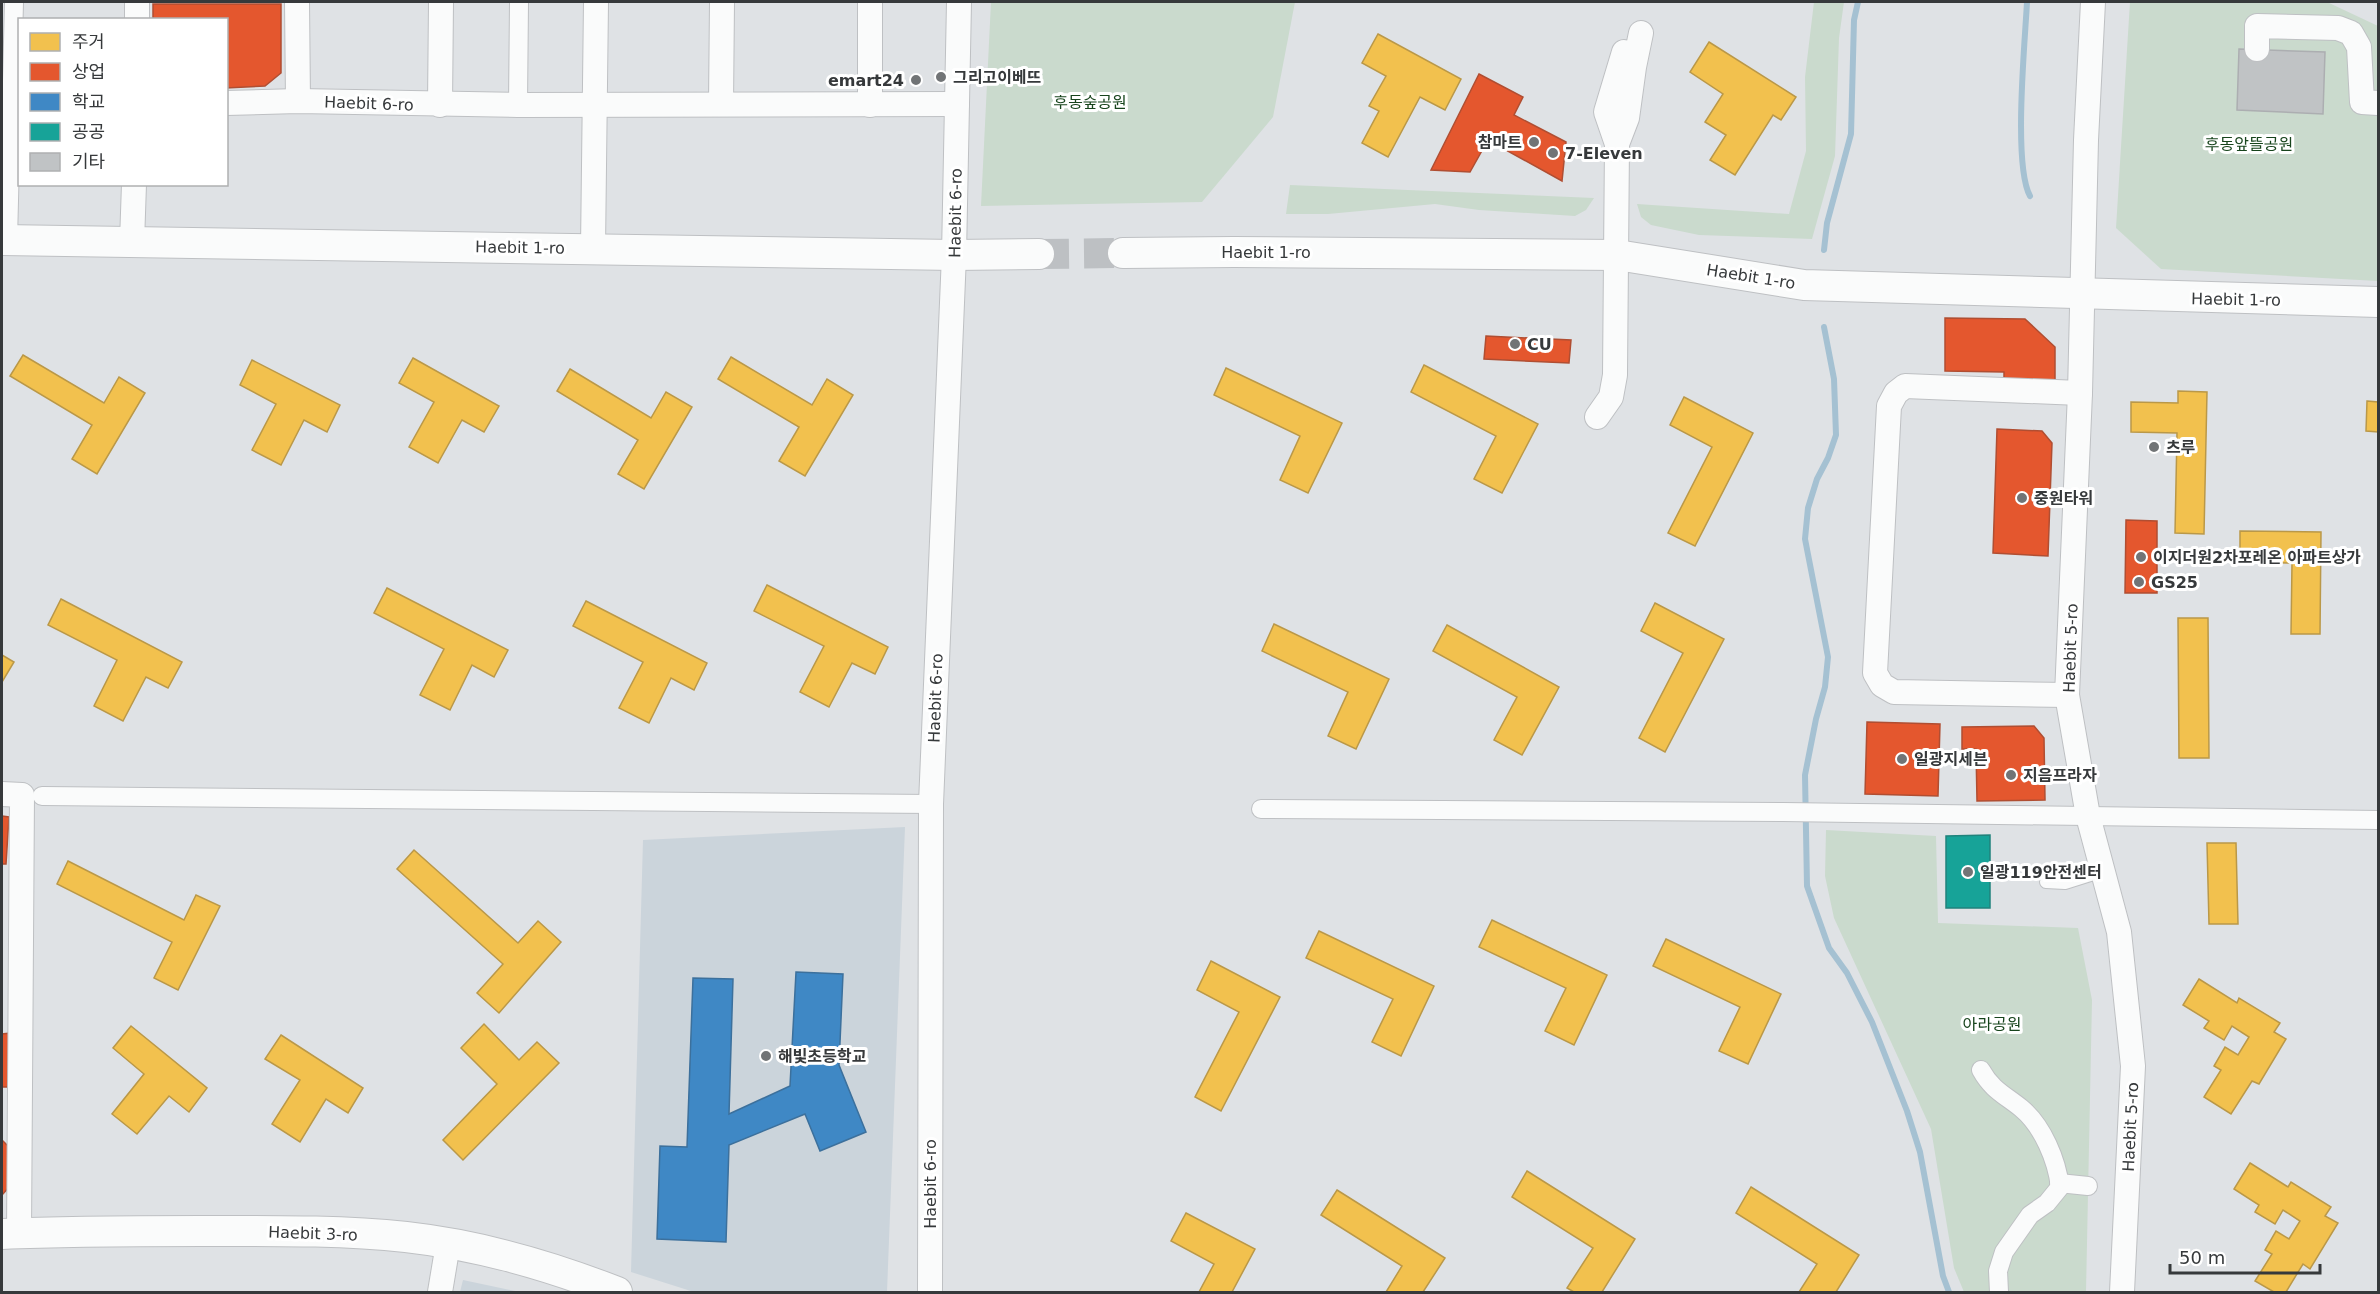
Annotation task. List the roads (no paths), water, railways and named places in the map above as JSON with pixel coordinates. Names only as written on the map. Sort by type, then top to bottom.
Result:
[{"type":"street","points":[[5,240],[14,2]]},
{"type":"street","points":[[137,2],[137,18]]},
{"type":"street","points":[[297,2],[298,101]]},
{"type":"street","points":[[440,105],[441,2]]},
{"type":"street","points":[[518,105],[519,2]]},
{"type":"street","points":[[593,248],[596,2]]},
{"type":"street","points":[[722,2],[722,104]]},
{"type":"street","points":[[870,2],[870,105]]},
{"type":"street","name":"Haebit 6-ro","points":[[930,1293],[931,804],[954,255],[959,2]]},
{"type":"street","name":"Haebit 5-ro","points":[[2093,2],[2086,140],[2080,393],[2067,695],[2088,816],[2119,932],[2133,1066],[2122,1293]]},
{"type":"street","points":[[2257,49],[2258,26],[2338,28],[2351,33],[2359,47],[2361,102],[2379,103]]},
{"type":"street","points":[[1597,417],[1611,397],[1615,375],[1617,144],[1628,118],[1635,33]]},
{"type":"street","name":"Haebit 6-ro","points":[[228,103],[298,101],[440,105],[957,104]]},
{"type":"street","points":[[132,242],[134,186]]},
{"type":"street","name":"Haebit 1-ro","points":[[5,240],[954,255],[1039,254]]},
{"type":"street","name":"Haebit 1-ro","points":[[1123,253],[1617,255],[1804,285],[2379,302]]},
{"type":"street","points":[[2067,695],[1894,692],[1882,686],[1875,673],[1889,406],[1896,393],[1905,386],[2080,393]]},
{"type":"street","points":[[2,794],[22,795],[11,1130],[10,1234]]},
{"type":"street","points":[[42,796],[931,804]]},
{"type":"street","points":[[1261,809],[1790,812],[2379,820]]},
{"type":"street","points":[[1981,1070],[1994,1089],[2025,1111],[2039,1131],[2059,1173],[2060,1188],[2048,1203],[2030,1215],[2004,1252],[1998,1271],[1999,1293]]},
{"type":"street","points":[[2059,1183],[2088,1186]]},
{"type":"street","name":"Haebit 3-ro","points":[[10,1234],[60,1231],[291,1231],[407,1237],[485,1251],[581,1278],[617,1293]]},
{"type":"street","points":[[440,1293],[448,1245]]},
{"type":"lane","points":[[2046,882],[2065,882],[2103,871]]},
{"type":"waterway","points":[[1824,250],[1827,223],[1851,134],[1854,20],[1858,2]]},
{"type":"waterway","points":[[2027,2],[2021,132],[2025,180],[2030,196]]},
{"type":"waterway","points":[[1824,327],[1834,379],[1836,435],[1817,479],[1808,508],[1805,539],[1828,657],[1825,687],[1805,775],[1807,886],[1829,948],[1847,973],[1872,1022],[1907,1111],[1920,1152],[1943,1276],[1949,1292]]},
{"type":"tunnel","points":[[1039,254],[1123,253]]},
{"type":"place","name":"그리고이베뜨","points":[[941,77]]},
{"type":"place","name":"emart24","points":[[916,80]]},
{"type":"place","name":"참마트","points":[[1534,142]]},
{"type":"place","name":"7-Eleven","points":[[1553,153]]},
{"type":"place","name":"CU","points":[[1515,344]]},
{"type":"place","name":"츠루","points":[[2154,447]]},
{"type":"place","name":"중원타워","points":[[2022,498]]},
{"type":"place","name":"이지더원2차포레온 아파트상가","points":[[2141,557]]},
{"type":"place","name":"GS25","points":[[2139,582]]},
{"type":"place","name":"일광지세븐","points":[[1902,759]]},
{"type":"place","name":"지음프라자","points":[[2011,775]]},
{"type":"place","name":"일광119안전센터","points":[[1968,872]]},
{"type":"place","name":"해빛초등학교","points":[[766,1056]]},
{"type":"park label","name":"후동숲공원","points":[[1090,102]]},
{"type":"park label","name":"후동앞뜰공원","points":[[2249,144]]},
{"type":"park label","name":"아라공원","points":[[1992,1024]]}]
